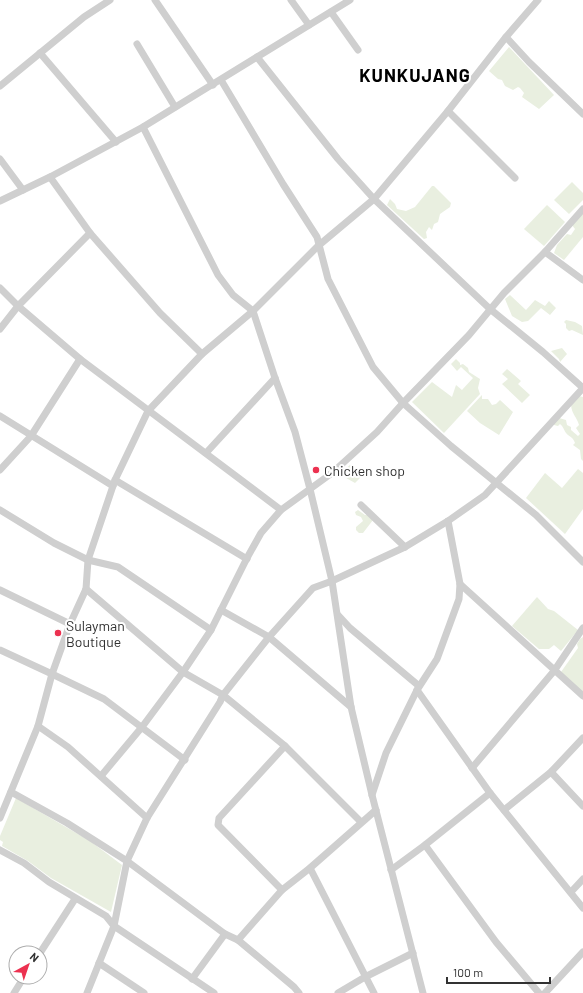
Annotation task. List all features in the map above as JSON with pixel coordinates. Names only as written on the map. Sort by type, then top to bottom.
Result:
[{"type":"street","points":[[0,86],[84,17],[110,0]]},
{"type":"street","points":[[154,0],[213,85]]},
{"type":"street","points":[[291,0],[310,25]]},
{"type":"street","points":[[0,201],[50,177],[143,127],[350,0]]},
{"type":"street","points":[[0,818],[38,726],[52,674],[70,624],[86,589],[88,560],[114,483],[148,411],[202,354],[253,311],[318,246],[374,199],[538,0]]},
{"type":"street","points":[[331,12],[358,50]]},
{"type":"street","points":[[506,37],[583,114]]},
{"type":"street","points":[[137,44],[176,107]]},
{"type":"street","points":[[40,53],[116,142]]},
{"type":"street","points":[[87,993],[114,926],[127,861],[147,818],[185,760],[223,695],[269,637],[313,588],[332,581],[405,547],[448,521],[485,494],[583,388],[543,352],[490,309],[374,199],[338,159],[257,57]]},
{"type":"street","points":[[221,80],[283,184],[317,237],[318,246],[328,279],[373,367],[403,403],[451,446],[536,515],[583,562]]},
{"type":"street","points":[[448,111],[515,178]]},
{"type":"street","points":[[143,127],[218,275],[233,295],[253,311],[295,432],[332,581],[351,707],[423,993]]},
{"type":"street","points":[[0,159],[23,190]]},
{"type":"street","points":[[50,177],[90,233],[160,313],[202,354]]},
{"type":"street","points":[[101,776],[142,727],[183,672],[211,630],[246,559],[261,534],[281,510],[332,473],[372,437],[469,335],[490,309],[545,252],[583,209]]},
{"type":"street","points":[[0,329],[18,306],[90,233]]},
{"type":"street","points":[[545,252],[583,280]]},
{"type":"street","points":[[0,288],[18,306],[80,359],[281,510]]},
{"type":"street","points":[[0,470],[31,436],[80,359]]},
{"type":"street","points":[[206,453],[275,378]]},
{"type":"street","points":[[0,416],[31,436],[246,559]]},
{"type":"street","points":[[361,505],[405,547]]},
{"type":"street","points":[[0,510],[54,543],[88,560],[118,567],[211,630]]},
{"type":"street","points":[[372,795],[386,753],[418,688],[437,659],[458,599],[460,584],[448,521]]},
{"type":"street","points":[[460,584],[583,696]]},
{"type":"street","points":[[86,589],[183,672],[223,695],[285,746],[361,822]]},
{"type":"street","points":[[0,590],[70,624]]},
{"type":"street","points":[[222,610],[269,637],[351,707]]},
{"type":"street","points":[[337,615],[418,688],[490,793],[583,908]]},
{"type":"street","points":[[472,768],[554,671],[583,628]]},
{"type":"street","points":[[0,650],[104,700],[185,760]]},
{"type":"street","points":[[38,726],[68,747],[147,818]]},
{"type":"street","points":[[504,810],[551,772],[583,738]]},
{"type":"street","points":[[282,890],[218,825],[219,818],[285,746]]},
{"type":"street","points":[[551,772],[583,806]]},
{"type":"street","points":[[11,792],[67,823],[127,861],[225,934],[238,940],[294,987],[299,993]]},
{"type":"street","points":[[391,870],[490,793]]},
{"type":"street","points":[[238,940],[282,890],[310,868],[376,810]]},
{"type":"street","points":[[425,845],[496,942],[540,993]]},
{"type":"street","points":[[0,850],[24,863],[75,899],[106,916],[114,926],[214,993]]},
{"type":"street","points":[[310,868],[374,993]]},
{"type":"street","points":[[571,892],[583,879]]},
{"type":"street","points":[[45,945],[75,899]]},
{"type":"street","points":[[192,979],[225,934]]},
{"type":"street","points":[[545,993],[583,952]]},
{"type":"street","points":[[338,993],[365,977],[413,953]]},
{"type":"street","points":[[99,963],[144,993]]},
{"type":"green space","points":[[509,47],[554,95],[539,109],[522,97],[524,93],[520,88],[518,87],[513,90],[505,86],[502,80],[498,79],[489,71]]},
{"type":"green space","points":[[572,182],[583,193],[583,200],[569,214],[554,200]]},
{"type":"green space","points":[[432,186],[434,186],[451,203],[450,207],[440,214],[438,222],[434,224],[432,230],[429,227],[426,232],[427,238],[424,239],[387,205],[390,199],[395,204],[397,209],[406,211],[415,207]]},
{"type":"green space","points":[[547,205],[565,222],[544,246],[524,229]]},
{"type":"green space","points":[[583,211],[583,237],[564,260],[554,253],[557,245],[567,234],[571,235],[575,229],[572,225]]},
{"type":"green space","points":[[510,295],[526,310],[535,300],[545,306],[549,301],[556,308],[550,315],[541,308],[528,321],[522,322],[512,316],[505,299]]},
{"type":"green space","points":[[566,320],[575,322],[582,326],[583,335],[572,330],[569,331],[564,322]]},
{"type":"green space","points":[[562,348],[567,354],[560,362],[551,351]]},
{"type":"green space","points":[[456,359],[460,365],[463,364],[468,368],[469,372],[480,379],[478,388],[480,394],[444,433],[412,402],[432,382],[452,397],[456,385],[462,390],[473,378],[461,367],[457,371],[451,364]]},
{"type":"green space","points":[[507,369],[521,381],[518,384],[530,395],[522,403],[502,384],[508,379],[502,374]]},
{"type":"green space","points":[[482,395],[482,399],[488,399],[492,405],[496,404],[500,400],[513,412],[499,435],[480,423],[467,411]]},
{"type":"green space","points":[[579,396],[583,397],[583,461],[581,459],[580,450],[573,445],[575,443],[573,439],[567,434],[560,424],[558,426],[554,425],[559,418],[566,420],[567,425],[571,427],[571,430],[578,436],[580,434],[576,428],[579,425],[572,411],[571,405]]},
{"type":"green space","points":[[350,465],[363,475],[355,483],[339,474]]},
{"type":"green space","points":[[578,469],[583,473],[583,509],[565,534],[526,498],[545,473],[562,488]]},
{"type":"green space","points":[[358,510],[365,515],[368,515],[373,520],[363,533],[359,533],[356,530],[356,527],[363,521],[361,517],[356,515],[355,512]]},
{"type":"green space","points":[[537,597],[548,609],[554,611],[578,630],[561,651],[554,645],[549,649],[539,649],[512,626]]},
{"type":"green space","points":[[583,637],[583,693],[561,672],[578,648],[577,644]]},
{"type":"green space","points":[[16,798],[90,841],[122,865],[111,912],[51,878],[28,861],[2,846],[3,842],[0,840],[0,836]]},
{"type":"place","name":"Chicken shop","points":[[316,470]]},
{"type":"place","name":"Sulayman Boutique","points":[[58,633]]},
{"type":"district","name":"KUNKUJANG","points":[[415,75]]}]
